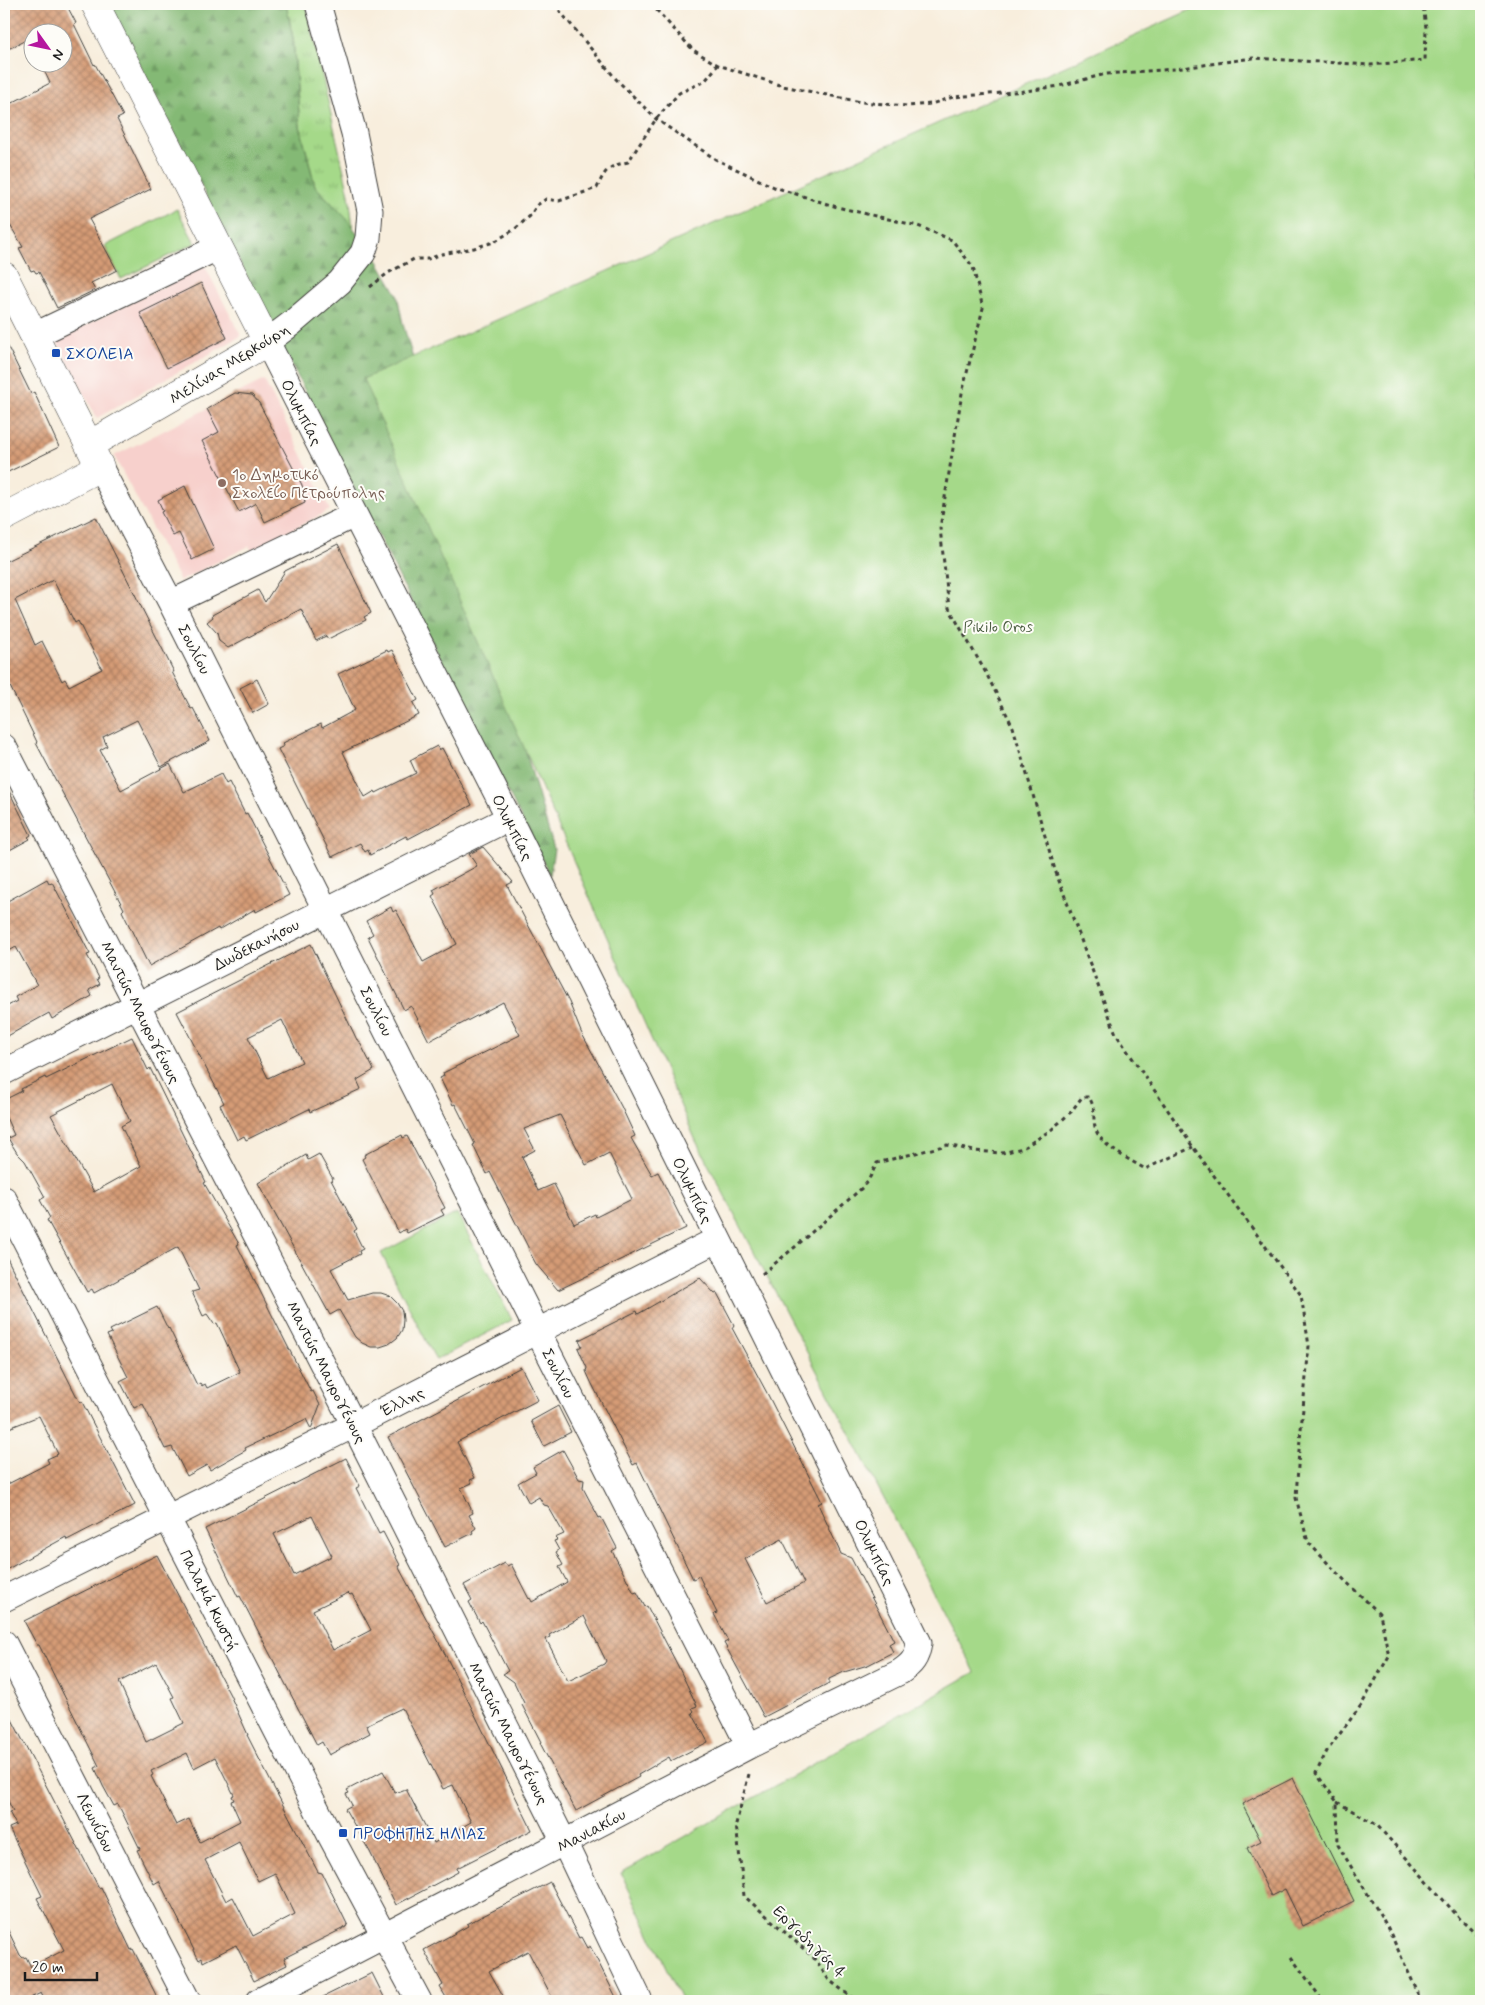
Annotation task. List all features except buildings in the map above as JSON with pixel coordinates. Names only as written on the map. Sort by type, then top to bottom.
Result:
[{"type":"street","name":"Ολυμπίας","points":[[95,4],[509,818],[744,1289],[915,1633],[919,1643],[917,1654]]},
{"type":"street","name":"Μελίνας Μερκούρη","points":[[4,517],[267,342],[340,282],[363,253],[368,238],[370,211],[354,134],[318,4]]},
{"type":"street","points":[[33,336],[219,247]]},
{"type":"street","name":"Σουλίου","points":[[4,276],[749,1746]]},
{"type":"street","points":[[171,603],[354,514]]},
{"type":"street","name":"Μαντώς Μαυρογένους","points":[[4,747],[354,1425],[564,1844],[640,2001]]},
{"type":"street","name":"Δωδεκανήσου","points":[[4,1072],[509,818]]},
{"type":"street","name":"Παλαμά Κωστή","points":[[4,1199],[331,1838],[418,2001]]},
{"type":"street","name":"Έλλης","points":[[4,1599],[354,1425],[718,1240]]},
{"type":"street","name":"Λεωνίδου","points":[[4,1643],[188,2001]]},
{"type":"street","name":"Μανιακίου","points":[[259,2001],[564,1844],[749,1746],[900,1672],[912,1664],[917,1654]]},
{"type":"path","points":[[554,4],[616,79],[656,119],[715,159],[774,187],[837,207],[918,226],[952,240],[973,267],[983,308],[962,393],[940,528],[949,608],[1013,727],[1055,870],[1116,1034],[1193,1147],[1301,1295],[1309,1346],[1298,1450],[1296,1498],[1308,1542],[1380,1614],[1389,1656],[1362,1704],[1327,1752],[1316,1773],[1337,1802],[1377,1825],[1462,1921],[1481,1939]]},
{"type":"path","points":[[651,4],[692,50],[718,65],[783,86],[861,102],[907,106],[931,104],[953,97],[1026,91],[1059,86],[1106,74],[1175,69],[1253,58],[1370,64],[1425,60],[1426,28],[1422,4]]},
{"type":"path","points":[[366,289],[406,262],[414,259],[428,259],[494,242],[515,229],[530,216],[537,205],[546,199],[559,201],[597,188],[604,171],[618,164],[628,162],[656,119],[679,93],[705,81],[718,65]]},
{"type":"path","points":[[744,1289],[863,1187],[877,1163],[947,1145],[974,1151],[1002,1153],[1022,1148],[1051,1130],[1071,1112],[1082,1097],[1089,1097],[1095,1109],[1096,1128],[1110,1148],[1145,1169],[1193,1147]]},
{"type":"path","name":"Εργοδηγός 4","points":[[749,1746],[752,1758],[736,1824],[744,1896],[813,1957],[829,1980],[850,1996],[861,2001]]},
{"type":"path","points":[[1337,1802],[1338,1845],[1387,1926],[1418,1993],[1419,2001]]},
{"type":"path","points":[[1292,1957],[1323,2001]]},
{"type":"shaded area","points":[[205,266],[241,336],[97,418],[56,340]]},
{"type":"shaded area","name":"1ο Δημοτικό Σχολείο Πετρούπολης","points":[[264,380],[330,510],[252,551],[249,546],[180,581],[114,456]]},
{"type":"green space","points":[[109,4],[286,4],[293,38],[300,126],[315,186],[346,218],[378,261],[397,294],[403,324],[507,680],[554,849],[550,875]]},
{"type":"green space","points":[[286,4],[306,4],[349,194],[353,227],[315,186],[300,126],[293,38]]},
{"type":"green space","name":"Pikilo Oros","points":[[1204,4],[1481,4],[1481,2001],[682,2001],[621,1873],[975,1672],[696,1141],[363,379]]},
{"type":"green space","points":[[177,209],[195,243],[121,279],[105,246]]},
{"type":"green space","points":[[457,1213],[512,1320],[436,1360],[381,1253]]},
{"type":"place","name":"ΣΧΟΛΕΙΑ","points":[[56,353]]},
{"type":"place","name":"1ο Δημοτικό Σχολείο Πετρούπολης","points":[[222,483]]},
{"type":"place","name":"ΠΡΟΦΗΤΗΣ ΗΛΙΑΣ","points":[[343,1833]]}]
